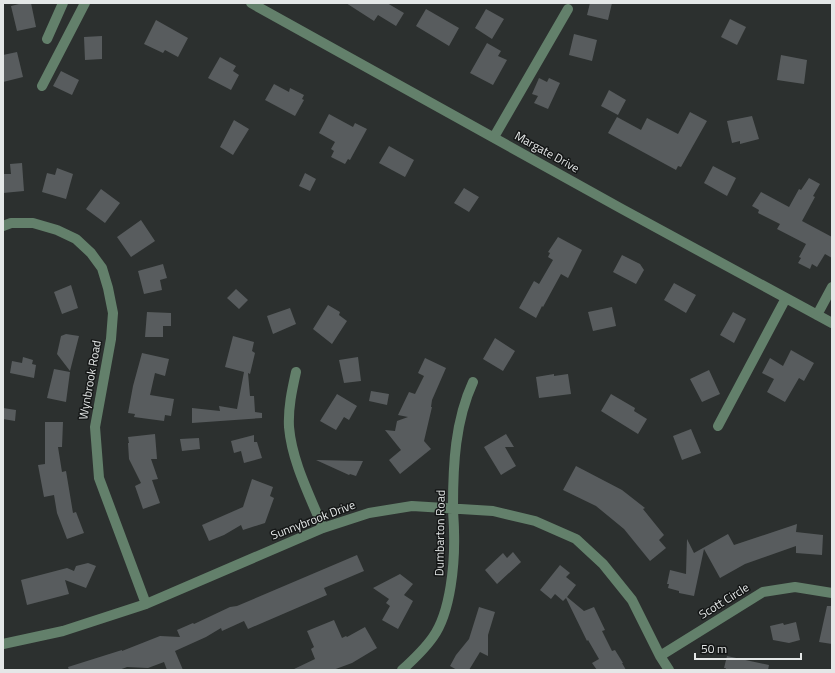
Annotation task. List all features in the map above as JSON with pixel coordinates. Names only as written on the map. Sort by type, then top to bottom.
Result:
[{"type":"street","points":[[47,39],[63,3]]},
{"type":"street","points":[[42,86],[85,3]]},
{"type":"street","name":"Margate Drive","points":[[258,5],[832,323]]},
{"type":"street","points":[[494,137],[568,9]]},
{"type":"street","name":"Wynbrook Road","points":[[3,226],[11,223],[33,223],[57,230],[76,239],[91,253],[102,268],[113,313],[111,339],[95,427],[99,478],[146,604]]},
{"type":"street","points":[[817,315],[832,287]]},
{"type":"street","points":[[718,426],[786,298]]},
{"type":"street","points":[[296,372],[290,398],[289,426],[294,455],[323,528]]},
{"type":"street","name":"Dumbarton Road","points":[[402,670],[419,655],[434,636],[445,612],[452,582],[455,452],[465,400],[473,382]]},
{"type":"street","name":"Sunnybrook Drive","points":[[3,644],[63,631],[146,604],[323,528],[369,513],[412,506],[493,511],[535,521],[576,539],[603,564],[632,600],[660,656],[669,670]]},
{"type":"street","name":"Scott Circle","points":[[660,656],[763,592],[795,587],[832,592]]},
{"type":"building","points":[[31,3],[36,27],[17,31],[11,6]]},
{"type":"building","points":[[346,3],[387,3],[404,13],[396,26],[378,15],[374,21]]},
{"type":"building","points":[[590,3],[612,3],[608,20],[587,15]]},
{"type":"building","points":[[426,9],[459,28],[449,46],[416,26]]},
{"type":"building","points":[[486,9],[504,19],[492,39],[475,28]]},
{"type":"building","points":[[730,19],[746,27],[737,45],[721,37]]},
{"type":"building","points":[[156,20],[188,38],[178,57],[165,50],[163,53],[144,44]]},
{"type":"building","points":[[574,34],[597,40],[592,61],[569,55]]},
{"type":"building","points":[[102,36],[102,59],[85,60],[84,37]]},
{"type":"building","points":[[487,43],[501,51],[498,56],[507,60],[493,85],[470,73]]},
{"type":"building","points":[[17,52],[23,77],[3,82],[3,55]]},
{"type":"building","points":[[781,55],[807,60],[804,84],[777,80]]},
{"type":"building","points":[[220,57],[236,66],[233,71],[239,75],[231,90],[208,78]]},
{"type":"building","points":[[61,71],[79,80],[72,95],[53,86]]},
{"type":"building","points":[[539,78],[547,82],[549,78],[560,83],[548,109],[534,103],[538,96],[532,94]]},
{"type":"building","points":[[274,84],[289,92],[290,88],[304,95],[302,99],[304,100],[295,116],[265,100]]},
{"type":"building","points":[[609,90],[626,100],[618,115],[601,106]]},
{"type":"building","points":[[690,112],[707,121],[681,167],[678,166],[676,170],[608,133],[617,117],[641,130],[647,118],[678,134]]},
{"type":"building","points":[[329,114],[353,127],[355,123],[367,129],[350,160],[348,159],[345,164],[331,157],[334,151],[331,149],[335,142],[319,133]]},
{"type":"building","points":[[752,116],[759,139],[740,144],[740,141],[732,143],[727,121]]},
{"type":"building","points":[[234,120],[249,129],[233,155],[220,147]]},
{"type":"building","points":[[389,146],[414,160],[405,177],[379,163]]},
{"type":"building","points":[[22,163],[24,191],[3,193],[3,174],[11,174],[10,164]]},
{"type":"building","points":[[713,166],[736,178],[727,196],[704,183]]},
{"type":"building","points":[[57,168],[73,174],[66,199],[42,192],[47,173],[55,175]]},
{"type":"building","points":[[305,173],[316,179],[310,191],[299,186]]},
{"type":"building","points":[[809,178],[820,184],[802,221],[832,237],[832,258],[825,254],[817,267],[812,264],[810,269],[798,263],[801,258],[799,257],[806,244],[777,229],[780,224],[758,213],[759,210],[752,206],[761,192],[789,207],[799,189],[801,190]]},
{"type":"building","points":[[464,188],[479,197],[469,212],[454,203]]},
{"type":"building","points":[[101,189],[120,203],[105,223],[86,209]]},
{"type":"building","points":[[141,220],[155,241],[131,257],[117,237]]},
{"type":"building","points":[[558,237],[582,250],[568,278],[561,274],[536,318],[519,308],[534,281],[539,284],[553,260],[548,257],[550,253],[548,252]]},
{"type":"building","points":[[622,255],[640,264],[644,270],[636,284],[613,272]]},
{"type":"building","points":[[163,264],[167,278],[160,280],[162,290],[144,294],[138,271]]},
{"type":"building","points":[[674,283],[696,295],[686,313],[664,300]]},
{"type":"building","points":[[71,285],[78,308],[62,314],[54,292]]},
{"type":"building","points":[[236,289],[248,300],[239,309],[227,298]]},
{"type":"building","points":[[328,305],[340,312],[339,315],[347,321],[332,344],[313,329]]},
{"type":"building","points":[[612,307],[616,326],[593,331],[588,312]]},
{"type":"building","points":[[290,308],[296,324],[273,334],[267,316]]},
{"type":"building","points":[[147,312],[171,313],[171,326],[163,326],[163,337],[145,337]]},
{"type":"building","points":[[733,312],[746,319],[734,343],[720,335]]},
{"type":"building","points":[[66,334],[79,336],[70,371],[57,354],[61,336]]},
{"type":"building","points":[[233,336],[254,342],[252,351],[255,353],[250,374],[248,373],[250,396],[254,396],[255,412],[262,413],[262,418],[192,423],[192,408],[220,411],[219,406],[237,409],[244,372],[225,367]]},
{"type":"building","points":[[495,338],[515,351],[503,371],[483,359]]},
{"type":"building","points":[[791,350],[814,363],[804,381],[799,378],[785,402],[767,392],[774,379],[762,373],[770,358],[783,366]]},
{"type":"building","points":[[142,353],[169,359],[165,376],[155,373],[150,395],[174,399],[171,416],[165,415],[164,421],[134,417],[135,414],[128,413],[133,386]]},
{"type":"building","points":[[23,357],[33,360],[32,364],[36,365],[34,378],[10,373],[12,361],[22,363]]},
{"type":"building","points":[[358,357],[361,381],[344,383],[339,360]]},
{"type":"building","points":[[425,358],[446,368],[432,400],[432,407],[424,441],[431,449],[400,474],[389,460],[401,450],[385,430],[395,431],[397,421],[408,417],[398,415],[409,392],[415,394],[424,376],[418,373]]},
{"type":"building","points":[[54,369],[70,372],[66,402],[47,398]]},
{"type":"building","points":[[709,370],[720,394],[702,402],[690,379]]},
{"type":"building","points":[[554,374],[554,376],[568,374],[571,394],[539,398],[536,377]]},
{"type":"building","points":[[371,391],[389,394],[387,405],[369,401]]},
{"type":"building","points":[[337,394],[357,406],[349,420],[344,417],[336,430],[320,421]]},
{"type":"building","points":[[611,394],[635,408],[634,411],[647,419],[638,434],[601,411]]},
{"type":"building","points":[[3,408],[16,410],[15,421],[3,419]]},
{"type":"building","points":[[45,422],[63,422],[62,447],[58,447],[62,472],[66,471],[73,513],[76,512],[84,533],[67,539],[57,513],[54,495],[44,497],[38,465],[45,464]]},
{"type":"building","points":[[691,429],[701,453],[682,460],[673,436]]},
{"type":"building","points":[[155,434],[157,459],[151,459],[158,479],[152,480],[160,503],[143,509],[135,486],[141,483],[129,459],[128,437]]},
{"type":"building","points":[[506,434],[514,447],[505,447],[516,466],[501,475],[484,447]]},
{"type":"building","points":[[254,435],[254,442],[257,442],[262,458],[244,463],[241,451],[234,453],[231,441]]},
{"type":"building","points":[[199,438],[200,449],[182,451],[180,439]]},
{"type":"building","points":[[316,460],[363,461],[356,476],[349,475]]},
{"type":"building","points":[[576,466],[622,490],[645,508],[643,509],[664,535],[659,540],[666,548],[650,561],[624,529],[596,506],[563,490]]},
{"type":"building","points":[[252,479],[273,487],[270,496],[274,498],[265,523],[243,530],[241,525],[224,535],[209,541],[202,525],[243,507]]},
{"type":"building","points":[[797,524],[796,532],[823,535],[822,555],[796,553],[796,546],[745,564],[720,578],[704,549],[694,596],[679,593],[679,591],[668,588],[669,584],[667,584],[670,570],[686,574],[687,539],[694,553],[728,534],[734,545]]},
{"type":"building","points":[[513,552],[521,562],[497,584],[485,570],[503,553],[507,558]]},
{"type":"building","points":[[357,555],[364,571],[324,588],[327,595],[248,629],[244,621],[222,631],[221,628],[206,637],[175,651],[183,670],[167,670],[164,662],[148,668],[127,667],[119,670],[69,670],[68,667],[122,651],[160,636],[180,637],[177,630]]},
{"type":"building","points":[[88,563],[96,566],[86,588],[65,580],[69,594],[27,605],[21,580],[67,568],[74,571],[76,566]]},
{"type":"building","points":[[560,565],[570,573],[566,577],[576,585],[567,597],[584,611],[594,607],[605,630],[602,631],[612,651],[615,650],[626,670],[597,670],[592,663],[599,659],[588,640],[587,641],[566,598],[563,601],[555,594],[551,599],[540,590]]},
{"type":"building","points":[[400,574],[413,584],[404,595],[413,601],[398,629],[382,620],[390,606],[386,603],[389,599],[373,588]]},
{"type":"building","points":[[827,606],[832,606],[832,644],[819,642]]},
{"type":"building","points":[[479,607],[495,612],[488,635],[488,656],[480,652],[469,670],[457,670],[450,666],[456,655],[469,639]]},
{"type":"building","points":[[334,620],[342,638],[347,637],[365,627],[377,648],[352,663],[333,670],[292,670],[315,659],[311,649],[314,647],[307,631]]},
{"type":"building","points":[[796,622],[800,640],[789,643],[773,640],[770,626]]},
{"type":"building","points":[[727,656],[769,665],[768,670],[725,670],[726,668],[724,668]]}]
